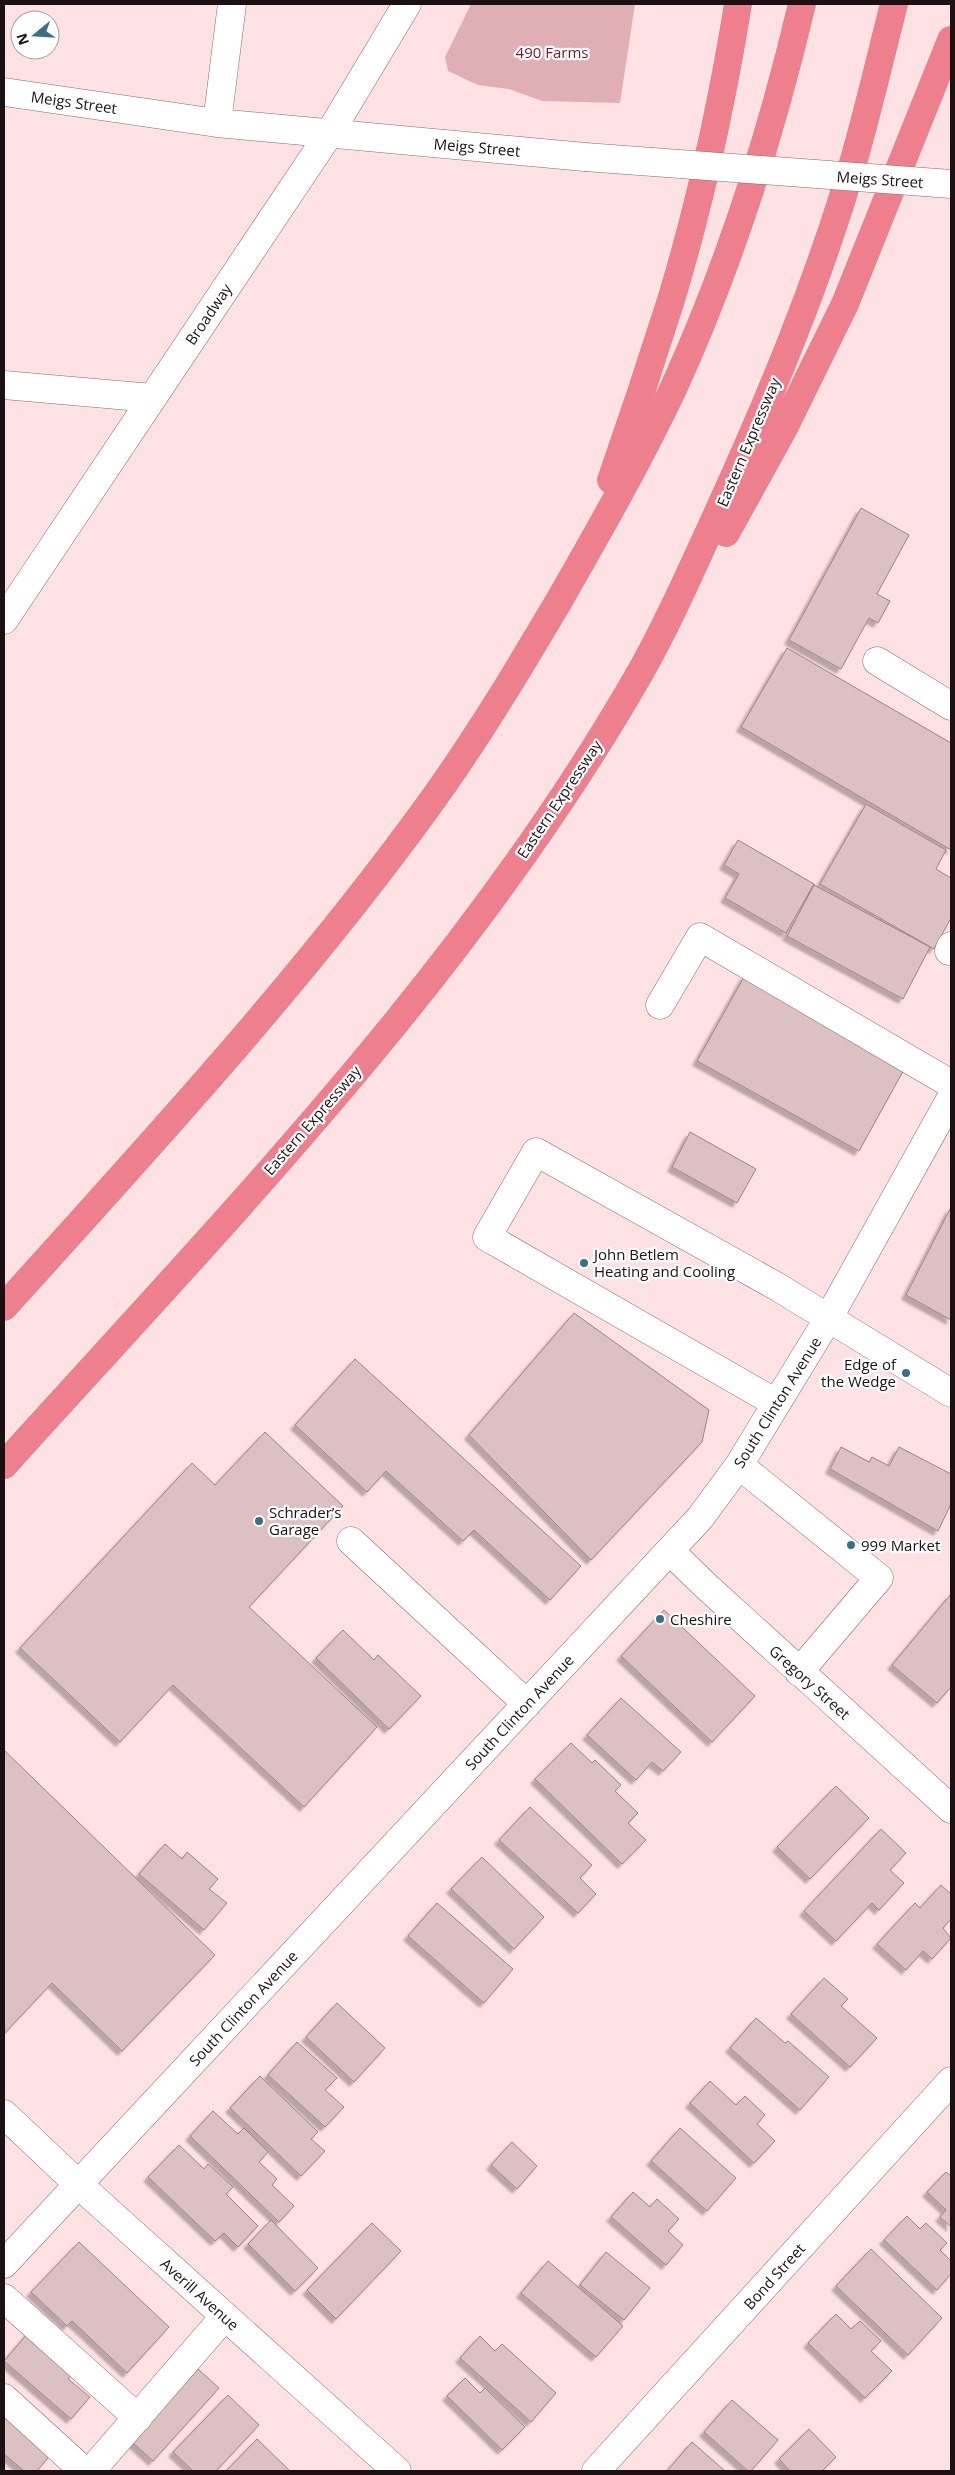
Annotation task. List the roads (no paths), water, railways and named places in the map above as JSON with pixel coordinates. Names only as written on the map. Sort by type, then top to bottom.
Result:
[{"type":"highway","points":[[574,574],[603,502],[671,298],[701,185],[738,4]]},
{"type":"highway","points":[[4,1307],[257,1024],[348,912],[428,807],[468,748],[574,574],[645,445],[701,323],[730,250],[763,153],[802,4]]},
{"type":"highway","name":"Eastern Expressway","points":[[4,1465],[312,1122],[405,1009],[532,842],[575,778],[643,668],[733,480],[808,297],[855,156],[894,4]]},
{"type":"highway","points":[[643,668],[715,552],[815,369],[872,241],[951,40]]},
{"type":"street","points":[[217,123],[232,4]]},
{"type":"street","name":"Broadway","points":[[4,620],[328,134],[407,4]]},
{"type":"street","name":"Meigs Street","points":[[4,92],[217,123],[328,134],[585,157],[951,184]]},
{"type":"street","points":[[4,384],[152,398]]},
{"type":"street","points":[[876,661],[951,706]]},
{"type":"street","points":[[660,1005],[700,937],[951,1084]]},
{"type":"street","name":"South Clinton Avenue","points":[[4,2264],[526,1704],[671,1552],[700,1518],[739,1465],[945,1126],[951,1098]]},
{"type":"street","points":[[776,1403],[487,1237],[536,1152],[776,1286],[951,1393]]},
{"type":"street","points":[[739,1465],[880,1578],[799,1672]]},
{"type":"street","points":[[351,1541],[526,1704]]},
{"type":"street","name":"Gregory Street","points":[[671,1552],[799,1672],[951,1809]]},
{"type":"street","name":"Bond Street","points":[[596,2471],[951,2081]]},
{"type":"street","name":"Averill Avenue","points":[[4,2114],[78,2184],[397,2471]]},
{"type":"street","points":[[4,2298],[138,2418]]},
{"type":"street","points":[[92,2471],[225,2316]]},
{"type":"street","points":[[4,2398],[84,2471]]},
{"type":"place","name":"John Betlem Heating and Cooling","points":[[584,1263]]},
{"type":"place","name":"Edge of the Wedge","points":[[906,1373]]},
{"type":"place","name":"Schrader’s Garage","points":[[259,1521]]},
{"type":"place","name":"999 Market","points":[[851,1545]]},
{"type":"place","name":"Cheshire","points":[[660,1619]]},
{"type":"park label","name":"490 Farms","points":[[552,52]]}]
